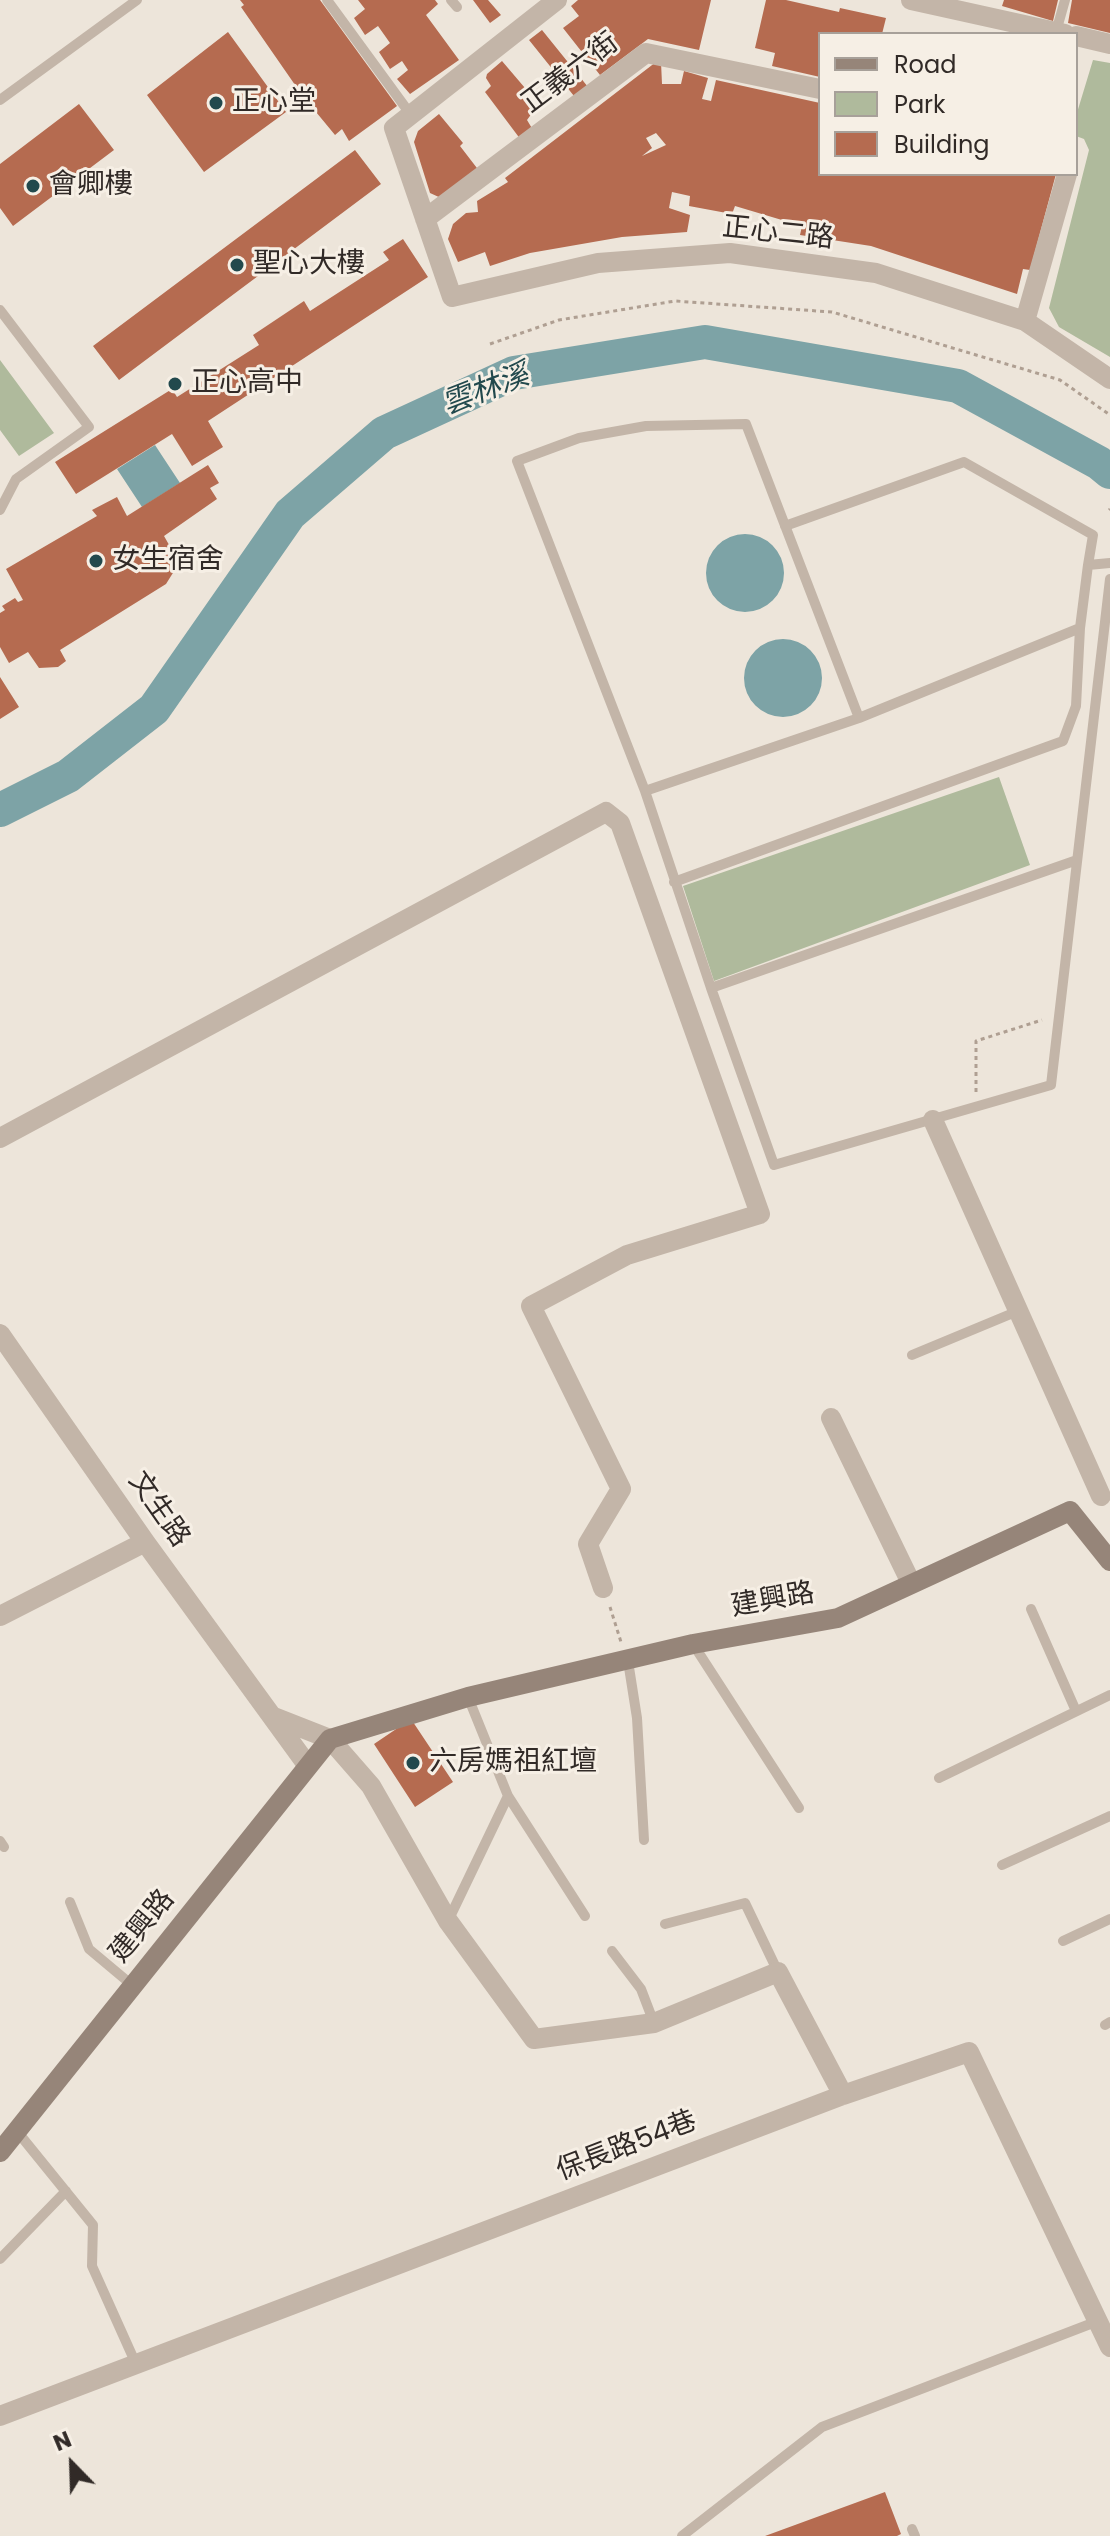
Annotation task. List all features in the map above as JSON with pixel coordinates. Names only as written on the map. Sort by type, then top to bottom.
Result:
[{"type":"street","points":[[911,0],[1057,32]]},
{"type":"street","points":[[425,219],[394,128],[544,4]]},
{"type":"street","points":[[1078,37],[1110,44]]},
{"type":"street","name":"正義六街","points":[[425,219],[646,53],[818,89]]},
{"type":"street","points":[[1025,321],[1066,176]]},
{"type":"street","name":"正心二路","points":[[425,219],[452,297],[598,263],[730,253],[876,273],[1025,321],[1110,379]]},
{"type":"street","points":[[0,1138],[606,812],[620,823],[760,1214],[627,1255],[531,1306],[621,1489],[588,1544],[603,1588]]},
{"type":"street","points":[[933,1120],[1018,1311],[1105,1494]]},
{"type":"street","name":"文生路","points":[[0,1334],[145,1542],[308,1766]]},
{"type":"street","points":[[831,1418],[911,1583]]},
{"type":"street","name":"建興路","points":[[1,2149],[330,1739],[468,1697],[693,1644],[838,1618],[1105,1494]]},
{"type":"street","points":[[1070,1511],[1110,1561]]},
{"type":"street","points":[[0,1616],[145,1542]]},
{"type":"street","points":[[274,1717],[330,1739],[371,1786],[448,1921],[534,2039],[654,2023],[778,1972],[843,2095]]},
{"type":"street","name":"保長路54巷","points":[[0,2416],[843,2095],[969,2052],[1110,2347]]},
{"type":"lane","points":[[0,100],[137,0]]},
{"type":"lane","points":[[327,0],[411,115]]},
{"type":"lane","points":[[1065,0],[1066,32]]},
{"type":"lane","points":[[0,310],[89,427],[16,479],[0,510]]},
{"type":"lane","points":[[859,718],[746,424],[646,426],[579,438],[517,461],[645,791],[774,1165],[1051,1085],[1110,579]]},
{"type":"lane","points":[[674,882],[1063,741],[1076,706],[1080,628],[1093,535],[964,462],[785,526]]},
{"type":"lane","points":[[1088,565],[1110,563]]},
{"type":"lane","points":[[645,791],[859,718],[1080,628]]},
{"type":"lane","points":[[711,988],[1077,860]]},
{"type":"lane","points":[[912,1355],[1018,1311]]},
{"type":"lane","points":[[1031,1609],[1076,1711]]},
{"type":"lane","points":[[693,1644],[799,1808]]},
{"type":"lane","points":[[628,1661],[637,1718],[644,1840]]},
{"type":"lane","points":[[939,1778],[1110,1695]]},
{"type":"lane","points":[[468,1697],[508,1796],[585,1916]]},
{"type":"lane","points":[[448,1921],[508,1796]]},
{"type":"lane","points":[[1002,1865],[1110,1816]]},
{"type":"lane","points":[[70,1902],[89,1949],[132,1985]]},
{"type":"lane","points":[[665,1924],[745,1903],[778,1972]]},
{"type":"lane","points":[[1063,1941],[1110,1919]]},
{"type":"lane","points":[[612,1951],[641,1989],[654,2023]]},
{"type":"lane","points":[[16,2130],[93,2225],[92,2266],[136,2364]]},
{"type":"lane","points":[[0,2259],[66,2191]]},
{"type":"lane","points":[[682,2536],[822,2427],[1098,2321]]},
{"type":"path","points":[[490,344],[559,320],[675,301],[832,312],[1060,380],[1110,415]]},
{"type":"path","points":[[975,1107],[976,1041],[1060,1015]]},
{"type":"path","points":[[603,1588],[628,1661]]},
{"type":"green space","points":[[1093,60],[1110,63],[1110,357],[1059,327],[1049,308],[1089,150],[1084,139],[1078,137],[1078,109]]},
{"type":"green space","points":[[0,360],[54,433],[19,456],[0,430]]},
{"type":"green space","points":[[999,777],[1030,865],[714,981],[683,886]]},
{"type":"water","points":[[155,445],[180,483],[142,507],[117,469]]},
{"type":"water","points":[[745,534],[760,537],[773,545],[781,558],[784,573],[781,588],[773,601],[760,609],[745,612],[730,609],[717,601],[709,588],[706,573],[709,558],[717,545],[730,537]]},
{"type":"water","points":[[783,639],[798,642],[811,650],[819,663],[822,678],[819,693],[811,706],[798,714],[783,717],[768,714],[755,706],[747,693],[744,678],[747,663],[755,650],[768,642]]},
{"type":"building","points":[[240,0],[320,0],[397,106],[349,141],[342,129],[335,135],[302,95],[241,7],[244,5]]},
{"type":"building","points":[[358,0],[435,0],[438,4],[426,15],[459,60],[410,94],[397,79],[408,70],[402,61],[390,69],[379,52],[390,43],[378,26],[365,35],[354,18],[365,9]]},
{"type":"building","points":[[473,0],[488,0],[501,15],[490,23]]},
{"type":"building","points":[[578,0],[711,0],[699,50],[648,39],[600,75],[563,28],[579,16],[571,6]]},
{"type":"building","points":[[766,0],[786,0],[839,12],[840,8],[886,18],[882,32],[818,32],[818,77],[772,66],[775,53],[755,48]]},
{"type":"building","points":[[1004,0],[1058,0],[1053,21],[1002,6]]},
{"type":"building","points":[[1072,0],[1110,0],[1110,33],[1068,23]]},
{"type":"building","points":[[542,30],[588,87],[574,96],[529,40]]},
{"type":"building","name":"正心堂","points":[[228,32],[286,112],[204,172],[147,95]]},
{"type":"building","points":[[502,61],[525,88],[521,91],[535,109],[527,120],[533,130],[521,140],[485,92],[491,86],[487,74]]},
{"type":"building","points":[[656,62],[661,62],[662,84],[681,84],[684,71],[708,78],[702,99],[711,101],[716,80],[818,103],[818,176],[1055,176],[1030,270],[1023,269],[1017,294],[871,246],[800,235],[802,226],[735,206],[732,214],[689,206],[690,196],[672,192],[669,208],[690,215],[687,232],[622,237],[530,253],[490,266],[485,252],[458,262],[448,239],[453,224],[466,213],[478,212],[477,201],[508,182],[505,178]],"holes":[[[656,133],[666,145],[642,156],[652,148],[646,138]]]},
{"type":"building","name":"會卿樓","points":[[79,104],[114,150],[13,226],[0,208],[0,164]]},
{"type":"building","points":[[439,114],[463,143],[460,146],[480,172],[441,198],[430,193],[414,142],[418,131]]},
{"type":"building","name":"聖心大樓","points":[[355,150],[381,184],[119,380],[93,346]]},
{"type":"building","points":[[403,239],[428,277],[208,421],[223,447],[192,466],[172,434],[76,494],[55,462],[172,389],[177,397],[259,345],[253,335],[304,301],[310,311],[389,260],[383,252]]},
{"type":"building","name":"女生宿舍","points":[[208,465],[219,483],[210,488],[217,499],[164,536],[172,550],[167,554],[176,568],[166,584],[60,650],[66,661],[58,667],[39,668],[28,652],[9,663],[0,647],[0,613],[5,610],[2,606],[15,598],[18,602],[23,600],[6,569],[97,516],[92,510],[117,497],[127,516]]},
{"type":"building","points":[[0,677],[19,707],[0,719]]},
{"type":"building","name":"六房媽祖紅壇","points":[[411,1719],[453,1782],[415,1807],[374,1744]]},
{"type":"building","points":[[885,2492],[901,2534],[897,2536],[765,2536]]},
{"type":"waterway","name":"雲林溪","points":[[0,810],[68,776],[154,709],[290,514],[384,433],[514,373],[705,342],[958,386],[1099,463],[1110,472]]},
{"type":"place","name":"正心堂","points":[[216,103]]},
{"type":"place","name":"會卿樓","points":[[33,186]]},
{"type":"place","name":"聖心大樓","points":[[237,265]]},
{"type":"place","name":"正心高中","points":[[175,384]]},
{"type":"place","name":"女生宿舍","points":[[96,561]]},
{"type":"place","name":"六房媽祖紅壇","points":[[413,1763]]}]
